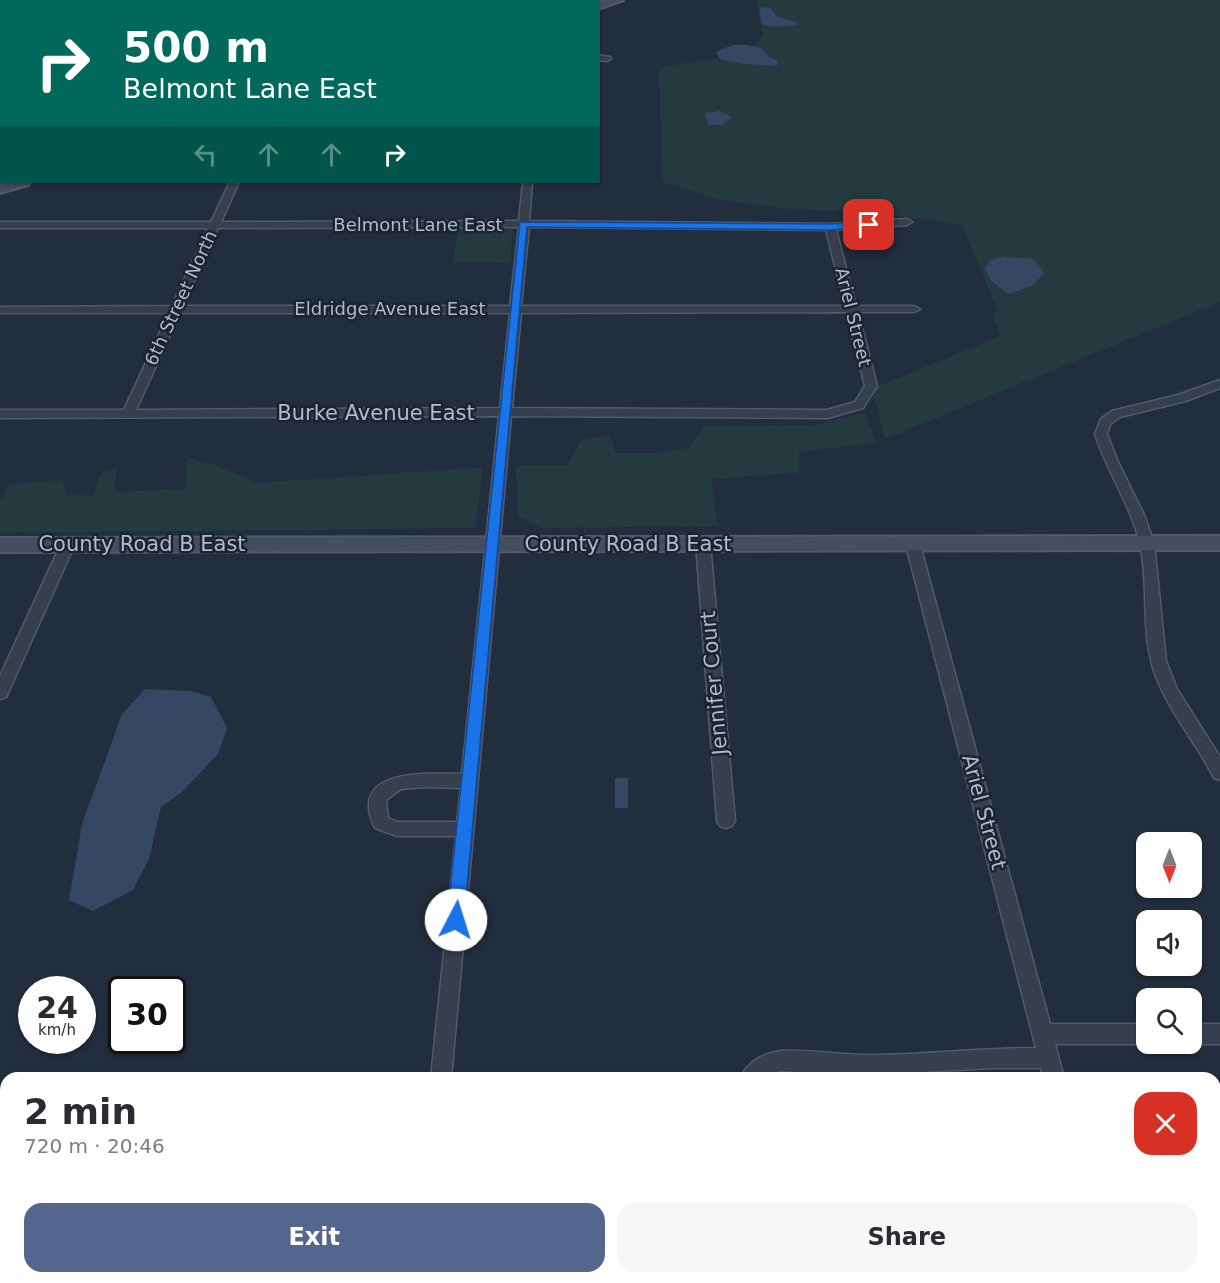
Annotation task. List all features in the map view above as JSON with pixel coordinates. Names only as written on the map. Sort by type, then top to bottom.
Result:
[{"type":"street","points":[[600,5],[617,0]]},
{"type":"street","points":[[0,189],[20,183]]},
{"type":"street","name":"6th Street North","points":[[128,414],[234,183]]},
{"type":"street","points":[[442,1072],[491,543],[528,183]]},
{"type":"street","name":"Belmont Lane East","points":[[0,225],[523,224],[830,227],[907,222]]},
{"type":"street","name":"Ariel Street","points":[[830,227],[871,386],[859,405]]},
{"type":"street","name":"Eldridge Avenue East","points":[[0,310],[914,309]]},
{"type":"street","points":[[1220,384],[1182,398],[1116,414],[1107,419],[1102,426],[1102,440],[1143,525],[1148,544],[1152,567],[1152,631],[1155,651],[1174,699],[1201,738],[1220,772]]},
{"type":"street","name":"Burke Avenue East","points":[[0,414],[504,412],[828,414],[859,405]]},
{"type":"street","name":"County Road B East","points":[[0,545],[1220,543]]},
{"type":"street","points":[[0,693],[69,544]]},
{"type":"street","name":"Jennifer Court","points":[[703,544],[726,821]]},
{"type":"street","name":"Ariel Street","points":[[913,545],[1052,1072]]},
{"type":"street","points":[[464,829],[397,829],[381,823],[377,812],[378,797],[397,783],[426,780],[469,781]]},
{"type":"street","points":[[1043,1034],[1136,1034]]},
{"type":"street","points":[[1202,1034],[1220,1035]]},
{"type":"street","points":[[759,1072],[779,1061],[787,1060],[867,1065],[992,1058],[1049,1058]]},
{"type":"green space","points":[[756,0],[1220,0],[1220,302],[885,439],[872,389],[1000,336],[992,314],[998,311],[962,225],[879,213],[789,209],[719,200],[662,182],[659,67],[746,54],[763,36]]},
{"type":"green space","points":[[458,229],[513,229],[510,262],[453,263]]},
{"type":"green space","points":[[865,412],[876,443],[799,452],[799,473],[711,479],[718,526],[541,528],[517,516],[516,466],[567,466],[581,440],[610,435],[616,453],[655,453],[688,448],[706,425],[813,426]]},
{"type":"green space","points":[[187,457],[218,466],[257,483],[483,467],[475,528],[0,533],[0,500],[10,484],[62,480],[67,494],[93,496],[101,472],[117,467],[115,492],[185,489]]},
{"type":"water","points":[[762,7],[771,8],[777,17],[797,22],[798,25],[773,27],[761,24],[760,9]]},
{"type":"water","points":[[734,45],[762,48],[768,56],[778,61],[777,66],[744,64],[720,59],[716,53]]},
{"type":"water","points":[[719,111],[732,117],[722,125],[708,125],[705,113]]},
{"type":"water","points":[[1005,256],[1032,259],[1044,273],[1032,286],[1008,294],[990,280],[985,268],[991,260]]},
{"type":"water","points":[[145,689],[191,691],[211,697],[227,728],[218,754],[182,792],[161,807],[149,859],[133,890],[93,911],[69,900],[82,824],[122,714]]},
{"type":"water","points":[[615,778],[628,778],[628,808],[615,808]]},
{"type":"route","points":[[456,920],[523,224],[830,227],[869,225]]}]
